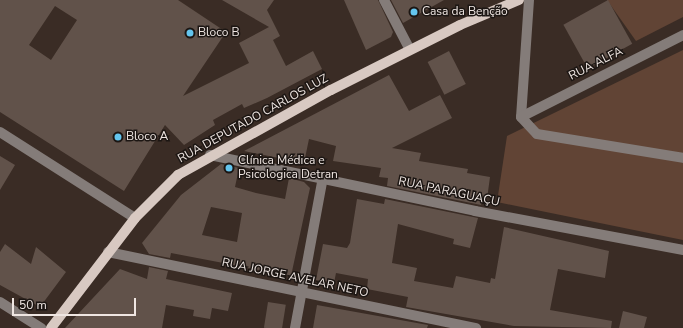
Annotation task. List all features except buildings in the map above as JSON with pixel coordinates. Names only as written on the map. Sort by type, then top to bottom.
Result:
[{"type":"main road","name":"RUA DEPUTADO CARLOS LUZ","points":[[52,328],[135,218],[178,175],[210,155],[410,50],[519,0]]},
{"type":"street","points":[[384,0],[410,50]]},
{"type":"street","points":[[529,0],[521,117],[537,134],[683,158]]},
{"type":"street","name":"RUA ALFA","points":[[521,117],[683,35]]},
{"type":"street","points":[[0,132],[135,218]]},
{"type":"street","name":"RUA PARAGUAÇU","points":[[210,155],[323,177],[475,211],[683,250]]},
{"type":"street","points":[[295,328],[323,177]]},
{"type":"street","name":"RUA JORGE AVELAR NETO","points":[[108,252],[301,294],[476,328]]},
{"type":"street","points":[[0,302],[41,328]]},
{"type":"shaded area","points":[[607,0],[683,0],[683,17],[636,41]]},
{"type":"shaded area","points":[[683,50],[683,240],[497,202],[507,136]]},
{"type":"place","name":"Casa da Benção","points":[[414,12]]},
{"type":"place","name":"Bloco B","points":[[190,33]]},
{"type":"place","name":"Bloco A","points":[[118,137]]},
{"type":"place","name":"Clínica Médica e Psicologica Detran","points":[[229,168]]}]
